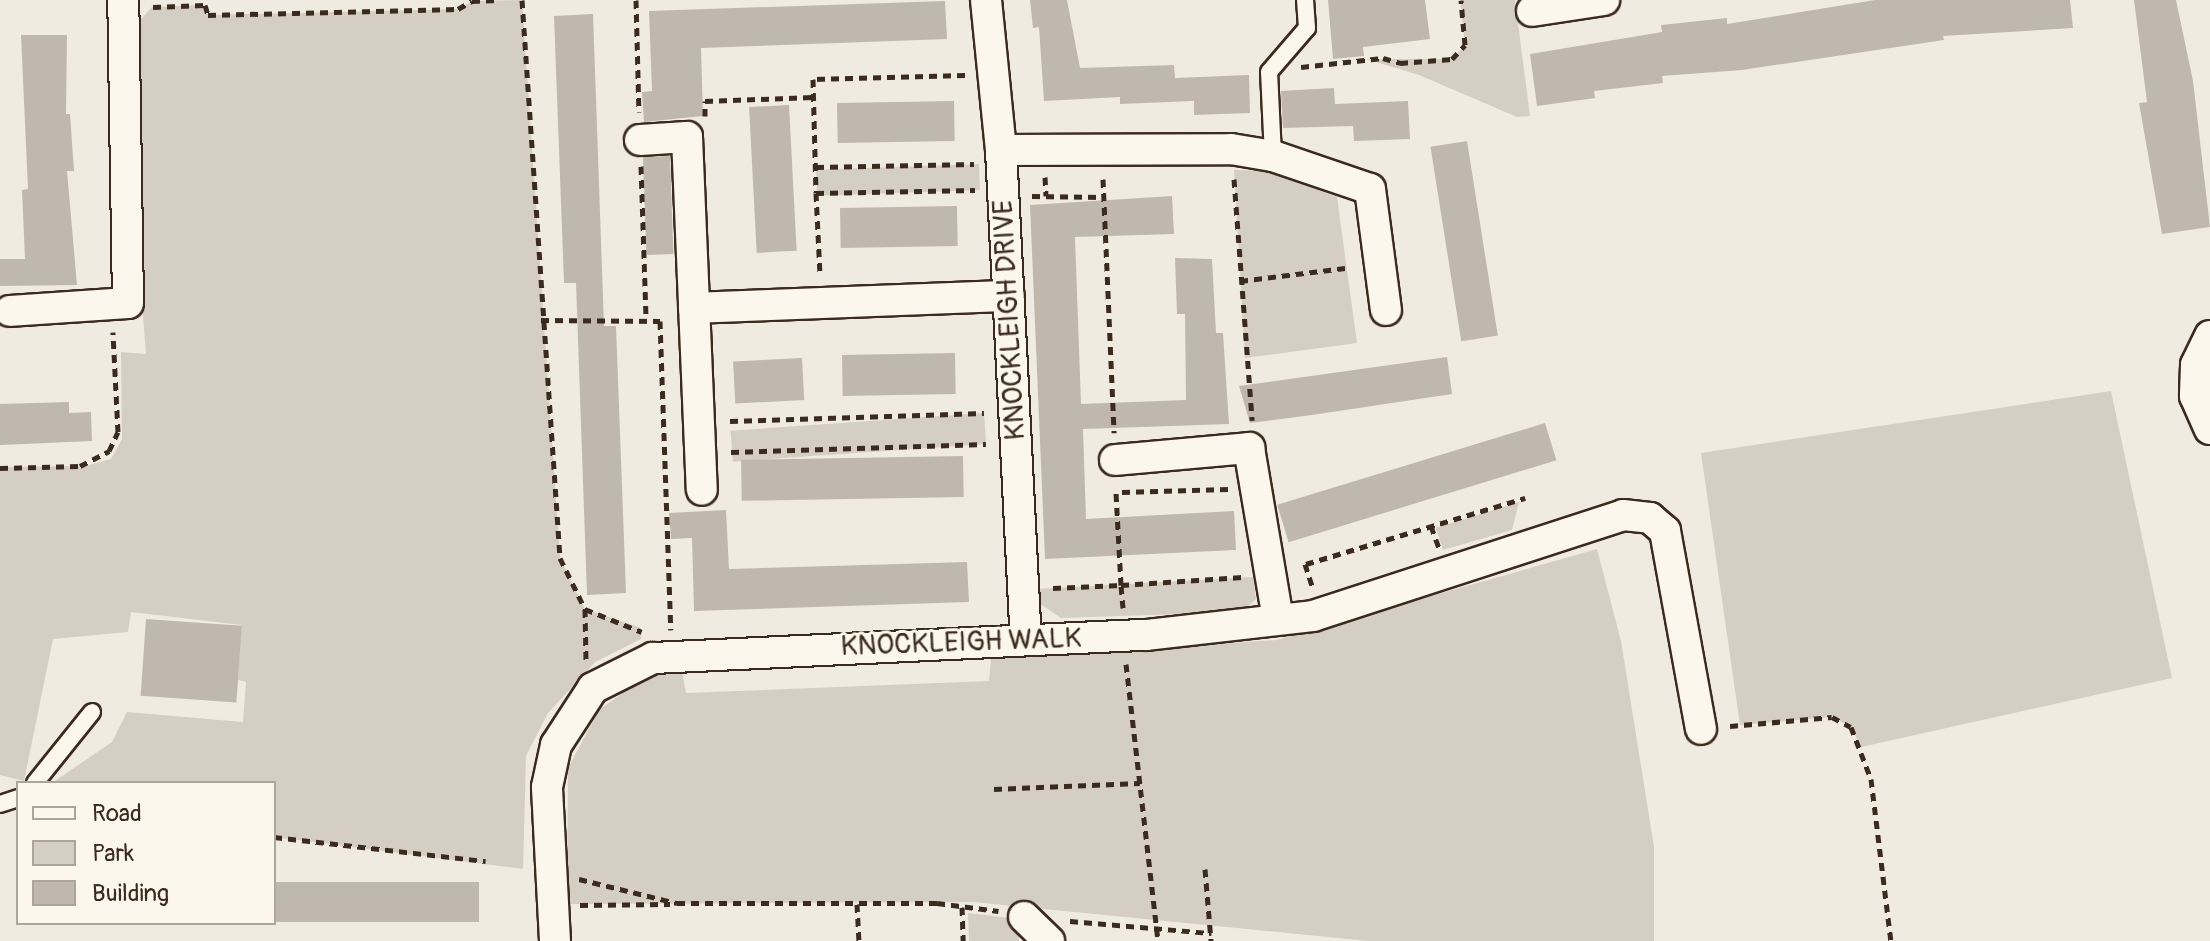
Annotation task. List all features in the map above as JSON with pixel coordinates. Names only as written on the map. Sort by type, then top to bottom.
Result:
[{"type":"street","name":"KNOCKLEIGH DRIVE","points":[[986,0],[990,157],[1009,296],[1026,640]]},
{"type":"street","points":[[1532,11],[1604,0]]},
{"type":"street","points":[[10,311],[128,303],[123,12]]},
{"type":"street","points":[[640,140],[687,137],[702,490]]},
{"type":"street","points":[[990,157],[1209,148],[1273,156],[1370,189],[1386,310]]},
{"type":"street","points":[[694,308],[1009,296]]},
{"type":"street","points":[[2210,336],[2196,365],[2195,396],[2210,429]]},
{"type":"street","points":[[1115,460],[1249,448],[1278,620]]},
{"type":"street","name":"KNOCKLEIGH WALK","points":[[555,941],[547,787],[556,745],[593,688],[653,658],[1026,640],[1123,627],[1313,616],[1623,515],[1650,518],[1665,531],[1701,729]]},
{"type":"street","points":[[1024,917],[1049,941]]},
{"type":"lane","points":[[1273,156],[1269,72],[1307,28],[1305,0]]},
{"type":"lane","points":[[37,781],[92,712]]},
{"type":"path","points":[[123,12],[136,23],[152,7],[205,5],[208,15],[458,9],[472,1],[498,0]]},
{"type":"path","points":[[522,0],[541,320],[560,558],[585,609],[588,669]]},
{"type":"path","points":[[1269,72],[1358,60],[1452,59],[1465,45],[1461,0]]},
{"type":"path","points":[[821,290],[813,79],[974,75]]},
{"type":"path","points":[[701,122],[705,101],[813,97]]},
{"type":"path","points":[[816,167],[990,157]]},
{"type":"path","points":[[1110,170],[1104,174],[1103,197],[1123,627],[1158,941]]},
{"type":"path","points":[[1234,170],[1253,423]]},
{"type":"path","points":[[816,193],[980,190]]},
{"type":"path","points":[[1020,196],[1103,197]]},
{"type":"path","points":[[1240,281],[1345,268]]},
{"type":"path","points":[[0,468],[80,466],[96,462],[115,442],[112,304]]},
{"type":"path","points":[[541,320],[660,321],[671,635]]},
{"type":"path","points":[[730,421],[984,413]]},
{"type":"path","points":[[731,452],[986,444]]},
{"type":"path","points":[[1116,492],[1241,493]]},
{"type":"path","points":[[1306,564],[1525,498]]},
{"type":"path","points":[[1431,526],[1441,556]]},
{"type":"path","points":[[1050,588],[1253,577]]},
{"type":"path","points":[[585,609],[641,628],[643,638]]},
{"type":"path","points":[[1701,729],[1832,717],[1851,727],[1871,779],[1891,941]]},
{"type":"path","points":[[994,789],[1140,783]]},
{"type":"path","points":[[276,837],[486,861]]},
{"type":"path","points":[[1205,869],[1211,941]]},
{"type":"path","points":[[567,876],[677,903]]},
{"type":"path","points":[[567,904],[962,907],[1024,917],[1211,933]]},
{"type":"path","points":[[857,904],[859,941]]},
{"type":"path","points":[[962,907],[963,941]]},
{"type":"green space","points":[[522,0],[560,558],[585,609],[641,628],[641,639],[595,662],[548,713],[526,756],[523,869],[276,837],[276,781],[55,781],[112,742],[127,712],[243,722],[246,682],[238,680],[241,625],[131,612],[128,632],[53,639],[24,781],[0,775],[0,467],[86,466],[111,459],[122,439],[121,352],[146,354],[135,214],[133,28],[152,7],[205,5],[209,15],[458,9],[472,1]]},
{"type":"green space","points":[[1460,0],[1515,0],[1530,116],[1517,117],[1419,75],[1366,59],[1452,59],[1465,45]]},
{"type":"green space","points":[[979,164],[980,190],[817,196],[816,170]]},
{"type":"green space","points":[[1234,170],[1267,171],[1337,197],[1357,343],[1245,358]]},
{"type":"green space","points":[[2111,391],[2172,678],[1861,747],[1851,727],[1832,717],[1740,725],[1701,453]]},
{"type":"green space","points":[[984,413],[986,444],[733,462],[731,431]]},
{"type":"green space","points":[[1519,502],[1512,530],[1443,550],[1436,528]]},
{"type":"green space","points":[[1597,549],[1621,641],[1654,847],[1654,941],[1368,941],[973,902],[567,904],[568,768],[599,710],[648,675],[682,671],[686,693],[989,681],[991,659],[1276,640]]},
{"type":"green space","points":[[1253,577],[1256,599],[1242,612],[1061,618],[1039,603],[1036,589]]},
{"type":"green space","points":[[968,913],[1018,919],[1019,941],[969,941]]},
{"type":"building","points":[[1030,0],[1067,0],[1080,68],[1174,65],[1175,78],[1249,75],[1250,113],[1194,115],[1194,101],[1120,104],[1120,97],[1044,101],[1039,27],[1033,28]]},
{"type":"building","points":[[1328,0],[1425,0],[1430,39],[1363,47],[1364,56],[1333,59]]},
{"type":"building","points":[[1875,0],[2070,0],[2073,28],[1943,36],[1944,40],[1742,70],[1662,76],[1663,83],[1594,91],[1595,98],[1537,106],[1530,54],[1662,32],[1661,25],[1727,18],[1727,24]]},
{"type":"building","points":[[2134,0],[2176,0],[2193,81],[2210,227],[2162,234],[2139,103],[2147,102]]},
{"type":"building","points":[[945,1],[947,39],[701,48],[703,116],[644,122],[642,92],[652,91],[649,11]]},
{"type":"building","points":[[593,14],[604,326],[616,326],[626,593],[587,595],[576,283],[564,283],[554,16]]},
{"type":"building","points":[[21,35],[67,35],[66,114],[70,114],[74,171],[67,171],[77,285],[0,286],[0,259],[25,259],[22,190],[28,189]]},
{"type":"building","points":[[1334,88],[1335,104],[1408,101],[1410,139],[1354,141],[1353,126],[1283,128],[1281,91]]},
{"type":"building","points":[[954,101],[955,141],[838,143],[837,103]]},
{"type":"building","points":[[789,105],[797,251],[757,253],[749,107]]},
{"type":"building","points":[[1467,141],[1498,336],[1461,341],[1430,147]]},
{"type":"building","points":[[670,156],[673,254],[646,255],[643,157]]},
{"type":"building","points":[[1172,196],[1174,234],[1075,237],[1081,404],[1186,400],[1185,314],[1177,314],[1175,258],[1212,259],[1216,333],[1223,333],[1229,424],[1083,429],[1086,519],[1234,511],[1236,550],[1045,559],[1030,205]]},
{"type":"building","points":[[957,206],[958,246],[841,248],[840,208]]},
{"type":"building","points":[[955,353],[956,394],[843,396],[842,355]]},
{"type":"building","points":[[1447,357],[1452,394],[1312,415],[1250,423],[1239,386]]},
{"type":"building","points":[[802,358],[804,400],[735,404],[733,362]]},
{"type":"building","points":[[69,402],[69,413],[91,412],[92,441],[0,445],[0,404]]},
{"type":"building","points":[[1545,423],[1556,460],[1289,542],[1277,505]]},
{"type":"building","points":[[963,456],[964,497],[742,501],[741,460]]},
{"type":"building","points":[[726,510],[729,569],[967,562],[969,602],[694,611],[692,538],[671,539],[669,513]]},
{"type":"building","points":[[146,619],[242,626],[236,703],[141,696]]},
{"type":"building","points":[[276,882],[479,882],[479,922],[276,922]]}]
